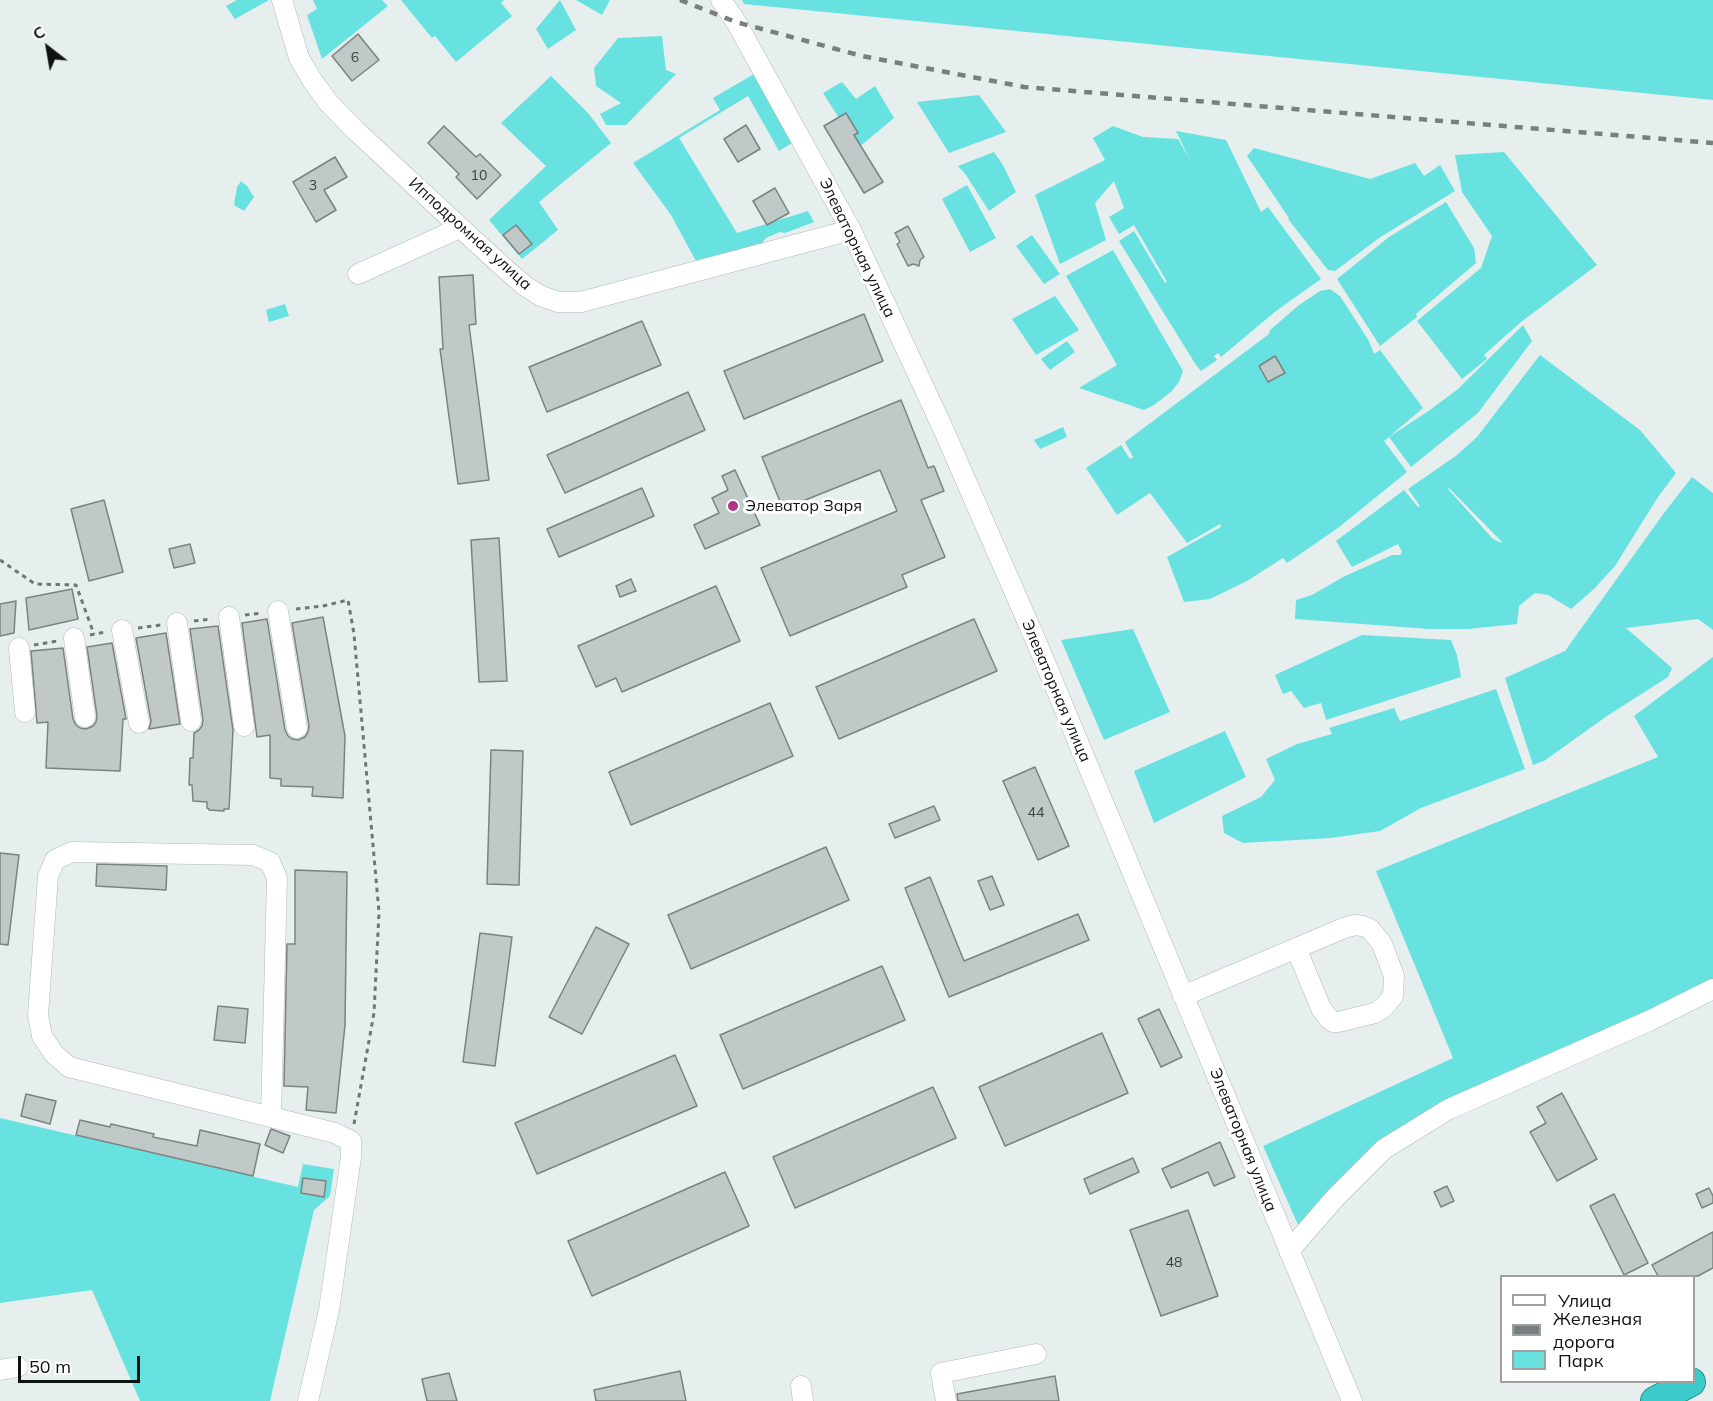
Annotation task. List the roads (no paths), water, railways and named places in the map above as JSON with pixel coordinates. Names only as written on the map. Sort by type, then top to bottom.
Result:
[{"type":"highway","points":[[1695,1379],[1713,1370]]},
{"type":"highway","points":[[1655,1401],[1688,1383]]},
{"type":"street","name":"Ипподромная улица","points":[[282,0],[299,58],[328,102],[460,228],[525,286],[541,296],[558,302],[581,302],[850,230]]},
{"type":"street","name":"Элеваторная улица","points":[[721,0],[736,22],[850,230],[945,433],[1039,648],[1352,1401]]},
{"type":"street","points":[[358,274],[460,228]]},
{"type":"street","points":[[278,611],[297,728]]},
{"type":"street","points":[[229,617],[244,726]]},
{"type":"street","points":[[177,623],[191,721]]},
{"type":"street","points":[[122,630],[139,723]]},
{"type":"street","points":[[74,638],[85,717]]},
{"type":"street","points":[[19,648],[25,712]]},
{"type":"street","points":[[271,1117],[277,878],[270,862],[253,855],[72,852],[55,860],[48,876],[38,1015],[42,1036],[54,1054],[69,1067],[335,1133],[351,1141],[351,1157],[329,1310],[308,1401]]},
{"type":"street","points":[[1183,996],[1296,948],[1344,928],[1363,926],[1370,929],[1382,944],[1394,976],[1392,996],[1385,1006],[1375,1012],[1333,1022],[1321,1008],[1296,948]]},
{"type":"street","points":[[1289,1251],[1335,1198],[1384,1149],[1430,1120],[1449,1109],[1651,1020],[1713,989]]},
{"type":"street","points":[[946,1401],[941,1373],[1036,1354]]},
{"type":"railway","points":[[680,0],[736,22],[862,56],[1024,87],[1713,143]]},
{"type":"place","name":"Элеватор Заря","points":[[733,506]]}]
